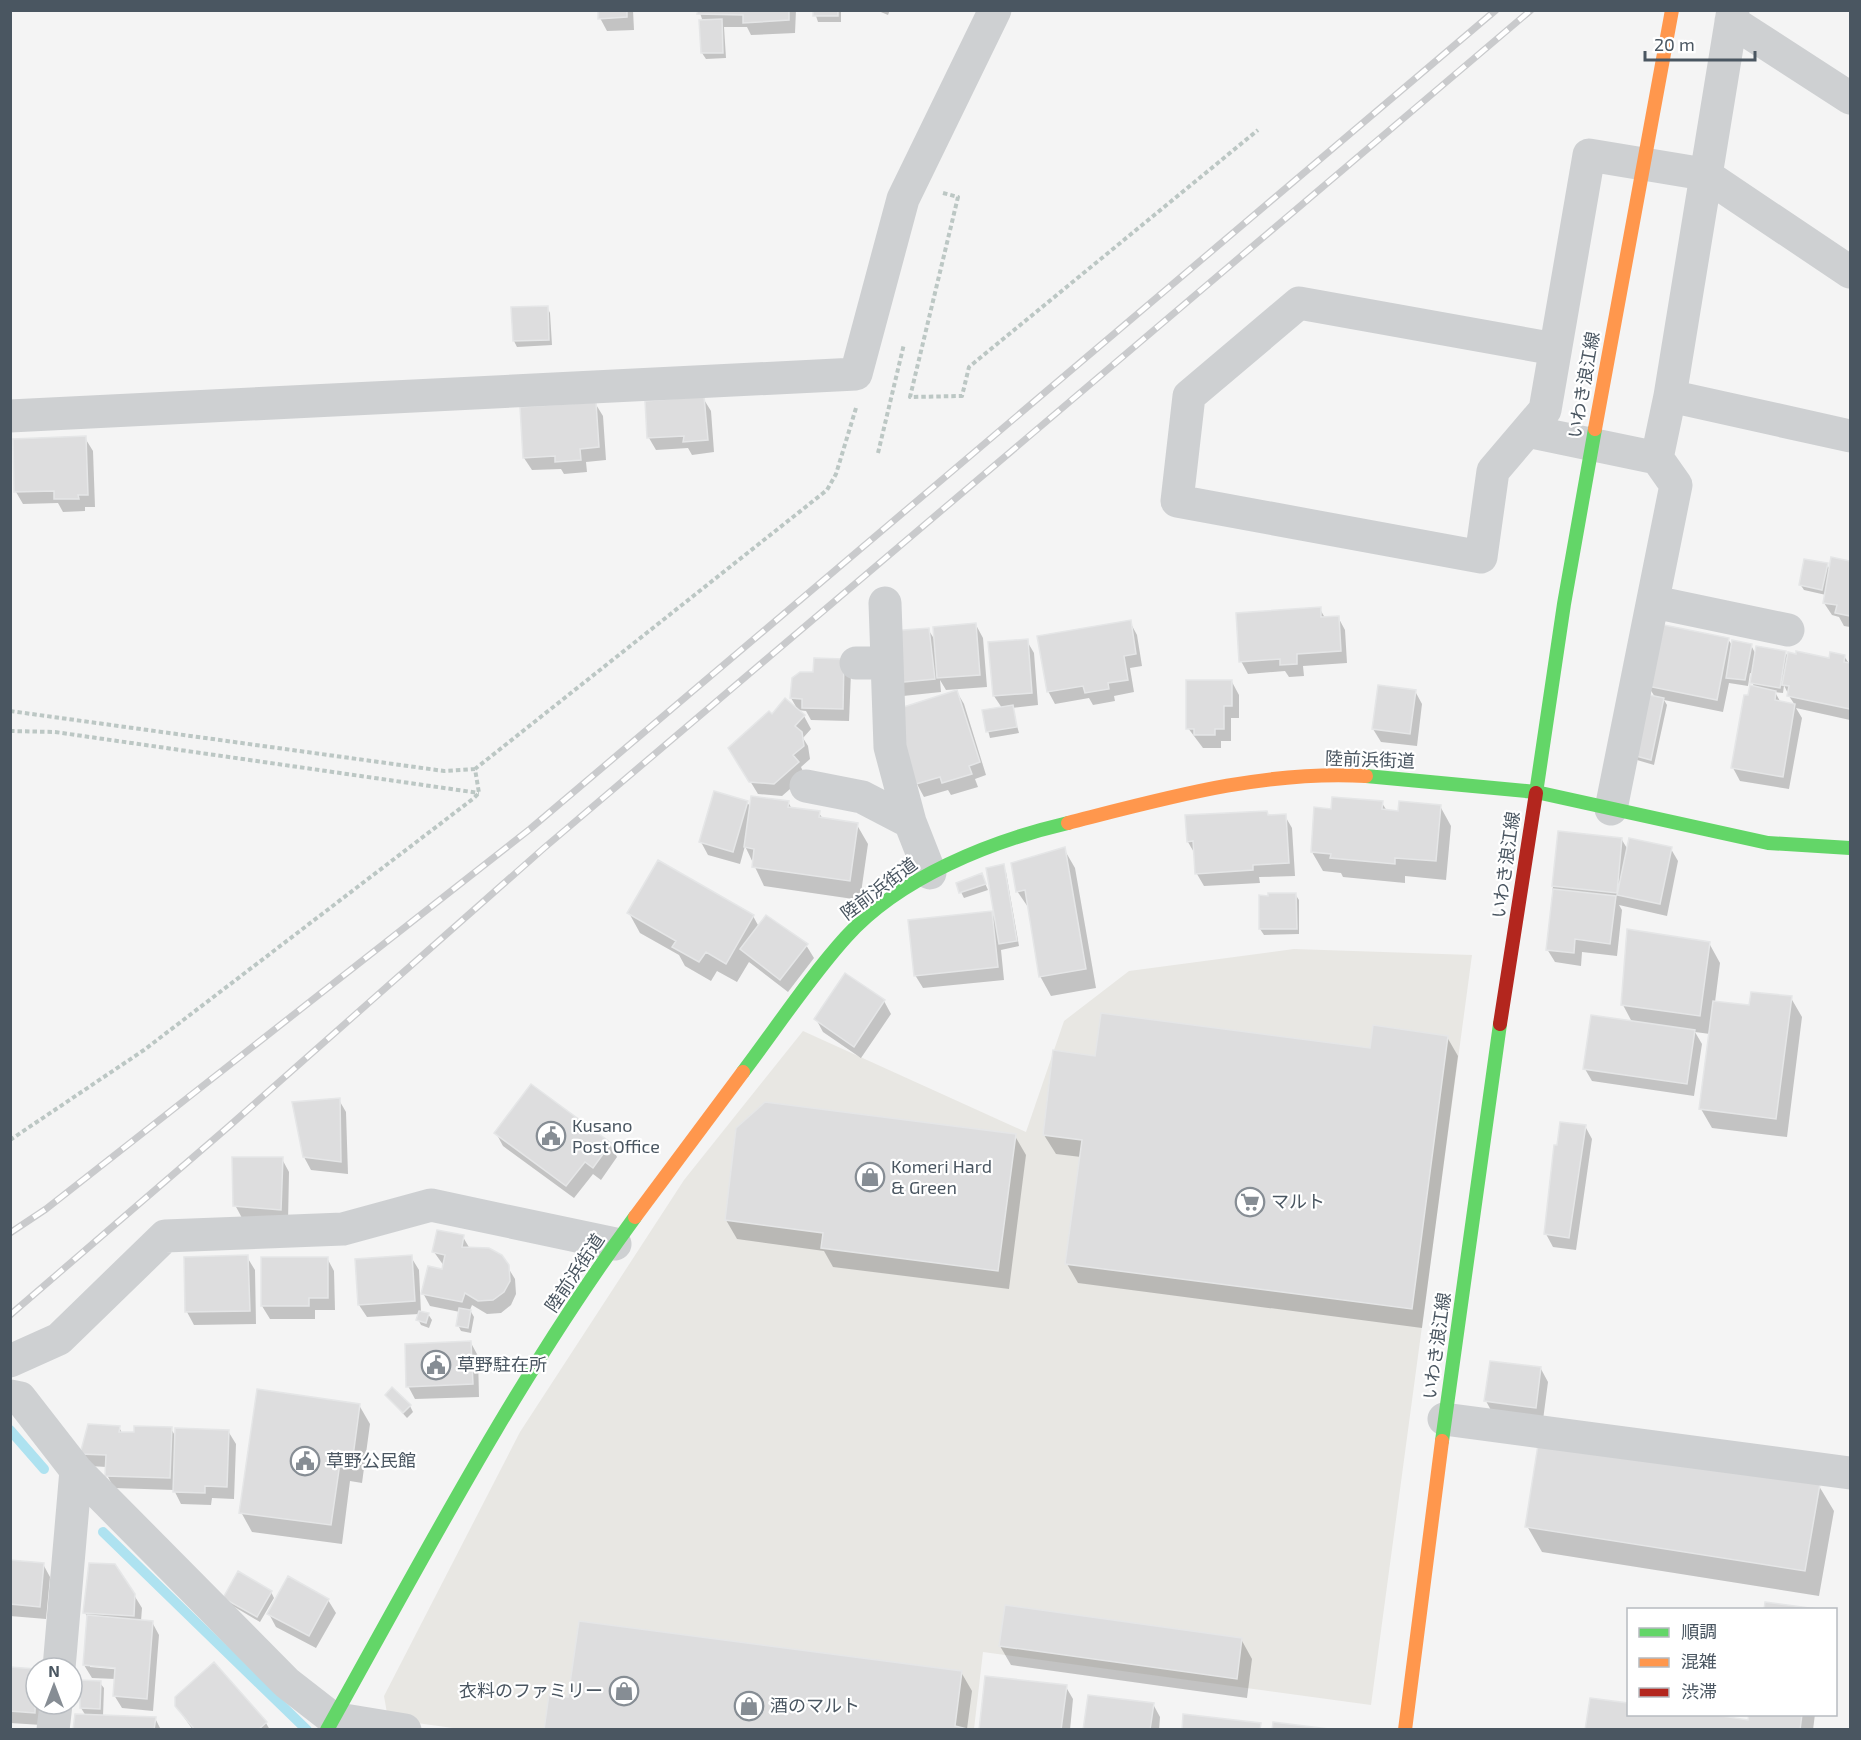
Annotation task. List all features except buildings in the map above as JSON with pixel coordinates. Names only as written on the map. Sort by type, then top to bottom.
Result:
[{"type":"street","points":[[10,416],[856,374],[903,199],[995,10]]},
{"type":"street","name":"いわき浪江線","points":[[1405,1730],[1444,1419],[1564,606],[1619,290],[1652,128],[1672,10]]},
{"type":"street","points":[[1657,458],[1670,396],[1704,174],[1732,16],[1851,98]]},
{"type":"street","points":[[1555,349],[1299,303],[1189,396],[1177,501],[1481,557],[1493,471],[1545,410],[1588,155],[1704,174],[1851,272]]},
{"type":"street","points":[[1670,396],[1851,436]]},
{"type":"street","points":[[1527,431],[1657,458],[1676,485],[1611,809]]},
{"type":"street","points":[[1654,602],[1788,630]]},
{"type":"street","points":[[885,603],[874,663],[890,747],[910,822],[930,873]]},
{"type":"street","name":"陸前浜街道","points":[[330,1724],[466,1477],[520,1389],[615,1244],[724,1096],[847,936],[890,900],[930,873],[988,847],[1058,825],[1200,790],[1272,778],[1346,775],[1415,779],[1536,792],[1768,843],[1851,848]]},
{"type":"street","points":[[806,786],[862,797],[910,822]]},
{"type":"street","points":[[10,1361],[59,1339],[165,1236],[343,1229],[431,1205],[615,1244]]},
{"type":"street","points":[[14,1390],[76,1470],[330,1724],[405,1730]]},
{"type":"street","points":[[1444,1419],[1851,1473]]},
{"type":"street","points":[[60,1656],[76,1470]]},
{"type":"path","points":[[911,182],[958,197],[910,397],[962,396],[969,367],[1258,130]]},
{"type":"path","points":[[10,711],[444,771],[475,769],[827,490],[836,474],[856,408],[856,374]]},
{"type":"path","points":[[10,731],[55,732],[479,793]]},
{"type":"path","points":[[475,769],[479,793]]},
{"type":"path","points":[[10,1140],[144,1050],[479,793]]},
{"type":"shaded area","points":[[1294,949],[1472,955],[1371,1705],[983,1652],[974,1729],[460,1729],[388,1719],[384,1696],[520,1432],[684,1180],[803,1031],[1026,1132],[1064,1021],[1129,971]]},
{"type":"waterway","points":[[10,1430],[44,1469]]},
{"type":"waterway","points":[[103,1532],[307,1730]]},
{"type":"railway","points":[[10,1233],[46,1209],[530,829],[1496,10]]},
{"type":"railway","points":[[10,1315],[227,1128],[544,848],[1531,10]]},
{"type":"traffic: fast","points":[[1536,793],[1564,604],[1595,429]]},
{"type":"traffic: fast","points":[[1366,776],[1536,792],[1768,843],[1850,848]]},
{"type":"traffic: fast","points":[[743,1072],[832,953],[868,916],[893,896],[948,864],[978,851],[1068,823]]},
{"type":"traffic: fast","points":[[1442,1441],[1500,1024]]},
{"type":"traffic: fast","points":[[327,1730],[511,1404],[592,1278],[635,1217]]},
{"type":"traffic: slow","points":[[1595,429],[1672,10]]},
{"type":"traffic: slow","points":[[1068,823],[1178,796],[1253,782],[1290,777],[1366,776]]},
{"type":"traffic: slow","points":[[635,1217],[743,1072]]},
{"type":"traffic: slow","points":[[1405,1730],[1442,1441]]},
{"type":"traffic: jam","points":[[1500,1024],[1536,793]]},
{"type":"place","name":"Kusano Post Office","points":[[551,1136]]},
{"type":"place","name":"Komeri Hard & Green","points":[[870,1177]]},
{"type":"place","name":"マルト","points":[[1250,1202]]},
{"type":"place","name":"草野駐在所","points":[[436,1365]]},
{"type":"place","name":"草野公民館","points":[[305,1461]]},
{"type":"place","name":"衣料のファミリー","points":[[624,1691]]},
{"type":"place","name":"酒のマルト","points":[[749,1706]]}]
